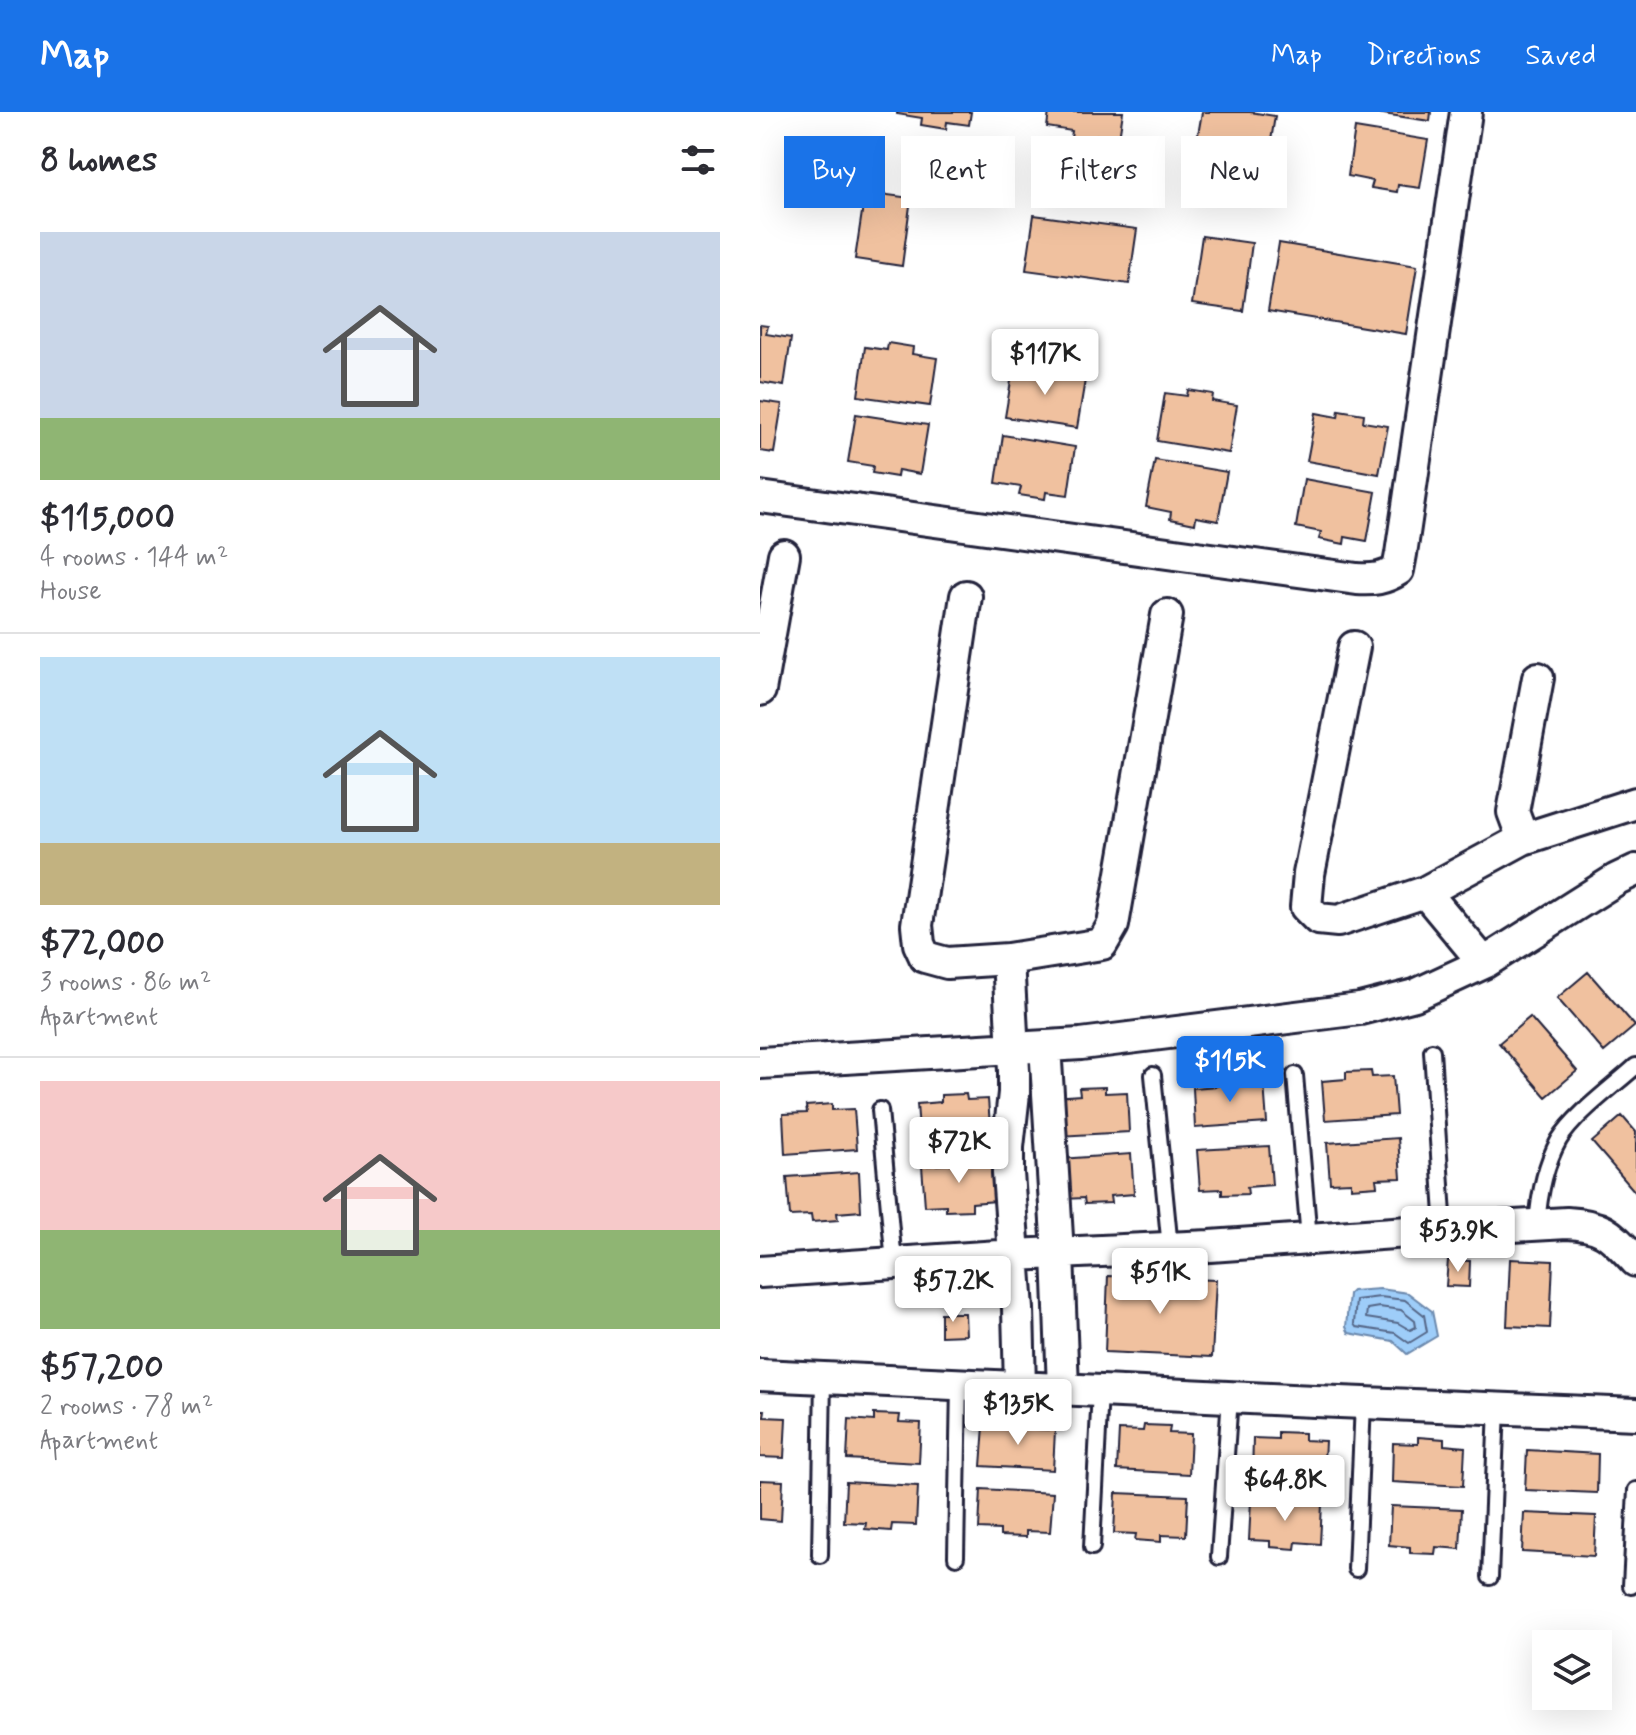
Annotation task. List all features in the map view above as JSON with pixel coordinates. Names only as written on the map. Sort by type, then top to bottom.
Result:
[{"type":"street","points":[[760,497],[1357,579],[1375,580],[1389,576],[1398,570],[1401,554],[1466,112]]},
{"type":"street","points":[[760,690],[784,555]]},
{"type":"street","points":[[966,596],[917,925],[919,944],[925,957],[947,963],[1008,959],[1102,944],[1113,925],[1167,615]]},
{"type":"street","points":[[1354,647],[1309,874],[1306,907],[1318,919],[1338,921],[1425,892],[1523,839],[1636,803]]},
{"type":"street","points":[[1523,839],[1513,812],[1538,678]]},
{"type":"street","points":[[760,1063],[1081,1044],[1360,1009],[1415,995],[1484,963],[1636,870]]},
{"type":"street","points":[[1425,892],[1484,963]]},
{"type":"street","points":[[1008,959],[1014,1093],[1008,1147],[1020,1387]]},
{"type":"street","points":[[1045,1046],[1063,1389]]},
{"type":"street","points":[[760,1272],[1588,1224],[1611,1236],[1635,1257]]},
{"type":"street","points":[[760,1375],[1636,1414]]},
{"type":"lane","points":[[1432,1051],[1444,1230]]},
{"type":"lane","points":[[1537,1225],[1541,1194],[1559,1141],[1573,1123],[1636,1066]]},
{"type":"lane","points":[[1153,1075],[1170,1248]]},
{"type":"lane","points":[[1295,1075],[1309,1239]]},
{"type":"lane","points":[[880,1110],[894,1263]]},
{"type":"lane","points":[[820,1555],[823,1378]]},
{"type":"lane","points":[[956,1557],[959,1384]]},
{"type":"lane","points":[[1092,1547],[1100,1391]]},
{"type":"lane","points":[[1219,1557],[1230,1397]]},
{"type":"lane","points":[[1356,1569],[1363,1403]]},
{"type":"lane","points":[[1490,1577],[1497,1408]]},
{"type":"lane","points":[[1631,1586],[1636,1490]]},
{"type":"water","points":[[1380,1289],[1408,1293],[1432,1311],[1437,1336],[1407,1354],[1393,1341],[1349,1333],[1346,1327],[1349,1294],[1352,1291]]},
{"type":"building","points":[[897,112],[971,112],[969,125],[947,122],[946,129],[921,125],[922,118]]},
{"type":"building","points":[[1049,112],[1123,112],[1119,136],[1071,136],[1072,131],[1047,127]]},
{"type":"building","points":[[1202,112],[1250,112],[1275,116],[1272,136],[1198,136]]},
{"type":"building","points":[[1370,112],[1431,112],[1430,121]]},
{"type":"building","points":[[1355,128],[1428,140],[1420,188],[1398,185],[1397,192],[1371,188],[1373,181],[1348,176]]},
{"type":"building","points":[[885,195],[901,197],[901,208],[910,208],[902,266],[855,259],[863,208],[885,208]]},
{"type":"building","points":[[1034,215],[1137,229],[1129,284],[1026,270]]},
{"type":"building","points":[[1202,236],[1252,243],[1243,311],[1192,304]]},
{"type":"building","points":[[1279,243],[1417,266],[1406,334],[1268,311]]},
{"type":"building","points":[[760,325],[768,326],[766,334],[791,338],[784,386],[760,382]]},
{"type":"building","points":[[888,343],[913,347],[912,354],[937,358],[930,406],[858,396],[865,347],[887,350]]},
{"type":"building","points":[[1035,365],[1061,369],[1060,376],[1085,380],[1077,428],[1005,417],[1013,369],[1035,372]]},
{"type":"building","points":[[1188,390],[1213,394],[1212,401],[1237,405],[1229,453],[1157,441],[1165,393],[1187,396]]},
{"type":"building","points":[[760,401],[782,404],[774,453],[760,451]]},
{"type":"building","points":[[1339,410],[1364,414],[1363,422],[1388,426],[1379,474],[1307,461],[1316,413],[1338,417]]},
{"type":"building","points":[[856,414],[928,425],[920,474],[898,470],[897,477],[872,473],[873,466],[848,462]]},
{"type":"building","points":[[1003,435],[1075,447],[1068,495],[1046,492],[1045,499],[1019,495],[1021,487],[996,483]]},
{"type":"building","points":[[1155,460],[1227,472],[1218,521],[1196,517],[1195,524],[1170,519],[1171,512],[1146,507]]},
{"type":"building","points":[[1304,479],[1376,492],[1367,541],[1345,537],[1344,544],[1319,539],[1321,532],[1296,527]]},
{"type":"building","points":[[1588,972],[1635,1026],[1604,1052],[1557,998]]},
{"type":"building","points":[[1530,1017],[1577,1071],[1546,1097],[1499,1043]]},
{"type":"building","points":[[1371,1071],[1372,1077],[1393,1076],[1396,1115],[1325,1120],[1322,1081],[1346,1079],[1346,1072]]},
{"type":"building","points":[[1242,1078],[1243,1084],[1264,1083],[1267,1123],[1195,1128],[1193,1088],[1217,1086],[1217,1080]]},
{"type":"building","points":[[1105,1087],[1105,1093],[1127,1092],[1129,1132],[1058,1136],[1055,1097],[1080,1095],[1079,1088]]},
{"type":"building","points":[[966,1094],[967,1100],[988,1099],[991,1139],[920,1143],[917,1104],[941,1102],[941,1095]]},
{"type":"building","points":[[832,1104],[832,1110],[854,1109],[857,1149],[785,1154],[783,1114],[807,1113],[806,1106]]},
{"type":"building","points":[[1622,1116],[1636,1132],[1636,1193],[1592,1142]]},
{"type":"building","points":[[1398,1138],[1401,1178],[1376,1179],[1377,1186],[1351,1188],[1351,1182],[1330,1183],[1327,1143]]},
{"type":"building","points":[[1269,1146],[1272,1185],[1247,1187],[1248,1194],[1222,1195],[1222,1189],[1200,1190],[1197,1150]]},
{"type":"building","points":[[1131,1154],[1134,1194],[1110,1196],[1111,1203],[1085,1204],[1084,1198],[1063,1199],[1060,1159]]},
{"type":"building","points":[[993,1161],[996,1201],[972,1203],[972,1210],[946,1211],[946,1205],[925,1206],[922,1166]]},
{"type":"building","points":[[859,1172],[861,1211],[837,1213],[838,1220],[812,1222],[811,1215],[790,1216],[787,1177]]},
{"type":"building","points":[[1510,1259],[1553,1261],[1550,1328],[1507,1326]]},
{"type":"building","points":[[1448,1260],[1470,1261],[1469,1287],[1446,1286]]},
{"type":"building","points":[[1108,1276],[1216,1280],[1212,1357],[1105,1352]]},
{"type":"building","points":[[941,1313],[965,1313],[966,1335],[941,1336]]},
{"type":"building","points":[[760,1410],[765,1410],[764,1417],[786,1418],[784,1458],[760,1457]]},
{"type":"building","points":[[874,1414],[900,1415],[899,1422],[921,1423],[919,1463],[847,1459],[849,1419],[874,1421]]},
{"type":"building","points":[[1009,1421],[1034,1422],[1034,1429],[1055,1430],[1053,1470],[981,1466],[984,1426],[1008,1428]]},
{"type":"building","points":[[1144,1425],[1170,1426],[1169,1433],[1191,1434],[1189,1474],[1117,1470],[1119,1430],[1143,1431]]},
{"type":"building","points":[[1278,1432],[1304,1433],[1304,1440],[1325,1441],[1323,1481],[1252,1477],[1253,1438],[1278,1439]]},
{"type":"building","points":[[1418,1437],[1444,1439],[1444,1445],[1465,1447],[1463,1486],[1392,1482],[1393,1443],[1418,1444]]},
{"type":"building","points":[[1527,1450],[1598,1454],[1597,1493],[1525,1490]]},
{"type":"building","points":[[760,1480],[783,1481],[781,1521],[760,1519]]},
{"type":"building","points":[[846,1482],[918,1486],[916,1525],[892,1524],[891,1531],[865,1529],[866,1523],[844,1522]]},
{"type":"building","points":[[981,1489],[1053,1493],[1050,1532],[1026,1531],[1026,1537],[1000,1536],[1000,1530],[979,1529]]},
{"type":"building","points":[[1116,1493],[1188,1496],[1186,1536],[1161,1535],[1161,1542],[1135,1540],[1136,1534],[1114,1533]]},
{"type":"building","points":[[1251,1500],[1322,1504],[1320,1544],[1296,1542],[1295,1549],[1270,1547],[1270,1541],[1249,1540]]},
{"type":"building","points":[[1391,1506],[1462,1509],[1460,1549],[1436,1547],[1435,1554],[1410,1553],[1410,1547],[1389,1545]]},
{"type":"building","points":[[1524,1513],[1596,1516],[1594,1556],[1522,1552]]}]
